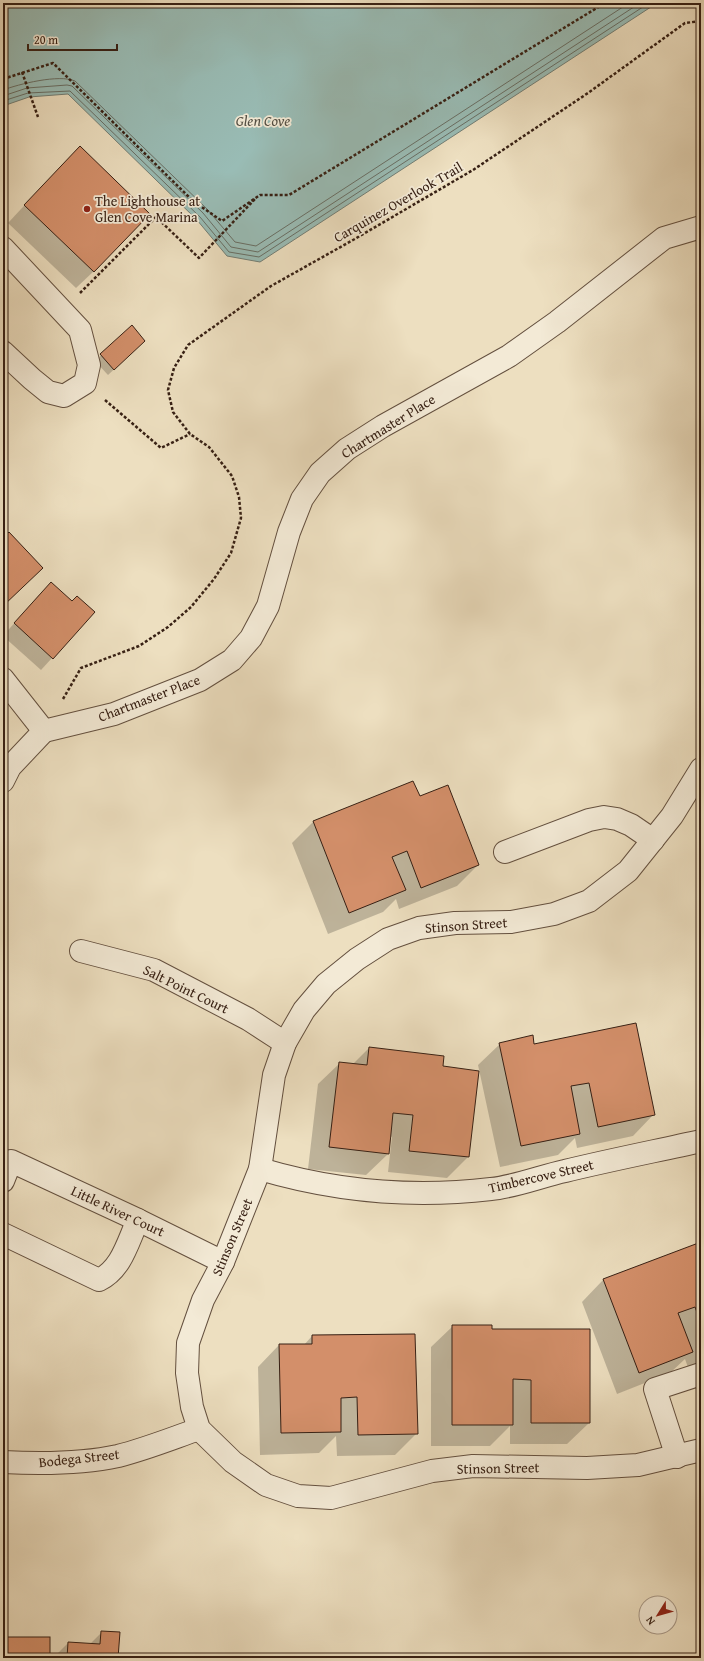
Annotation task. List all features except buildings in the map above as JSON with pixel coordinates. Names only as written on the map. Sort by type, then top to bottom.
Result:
[{"type":"street","name":"Chartmaster Place","points":[[44,731],[114,714],[200,680],[232,660],[251,638],[268,606],[289,532],[302,499],[320,473],[347,449],[383,426],[509,356],[557,322],[664,238],[701,227]]},
{"type":"street","points":[[3,248],[80,330],[89,365],[85,383],[64,396],[48,392],[3,352]]},
{"type":"street","points":[[3,679],[44,731],[10,767],[3,780]]},
{"type":"street","name":"Stinson Street","points":[[701,769],[672,816],[628,871],[589,901],[554,914],[511,922],[455,923],[419,928],[388,939],[357,958],[326,984],[304,1010],[285,1042],[274,1075],[260,1169],[223,1262],[204,1300],[188,1343],[187,1373],[192,1407],[199,1429],[233,1462],[266,1485],[298,1496],[330,1498],[432,1471],[473,1466],[587,1468],[638,1465],[677,1457],[701,1450]]},
{"type":"street","points":[[505,852],[589,820],[604,817],[617,819],[631,825],[653,840]]},
{"type":"street","name":"Salt Point Court","points":[[81,951],[154,970],[248,1019],[285,1042]]},
{"type":"street","name":"Timbercove Street","points":[[260,1169],[296,1179],[361,1190],[433,1194],[493,1189],[566,1170],[701,1141]]},
{"type":"street","name":"Little River Court","points":[[3,1181],[11,1161],[138,1220],[223,1262]]},
{"type":"street","points":[[3,1234],[99,1280],[108,1276],[117,1267],[138,1220]]},
{"type":"street","points":[[677,1457],[654,1389],[701,1374]]},
{"type":"street","name":"Bodega Street","points":[[3,1462],[39,1464],[86,1461],[118,1456],[199,1429]]},
{"type":"path","points":[[3,79],[52,63],[193,201],[222,221],[260,195],[289,195],[604,3]]},
{"type":"path","name":"Carquinez Overlook Trail","points":[[44,731],[81,668],[139,646],[168,627],[191,607],[214,578],[231,553],[241,518],[239,497],[232,476],[209,447],[190,434],[173,412],[168,390],[174,368],[188,345],[271,286],[473,170],[588,93],[685,23],[701,21]]},
{"type":"path","points":[[22,72],[38,117]]},
{"type":"path","points":[[62,311],[156,217],[199,258],[260,195]]},
{"type":"path","points":[[85,383],[161,448],[190,434]]},
{"type":"water","name":"Glen Cove","points":[[3,3],[657,3],[260,262],[227,256],[197,220],[68,94],[29,97],[3,106]]},
{"type":"place","name":"The Lighthouse at Glen Cove Marina","points":[[87,209]]}]
